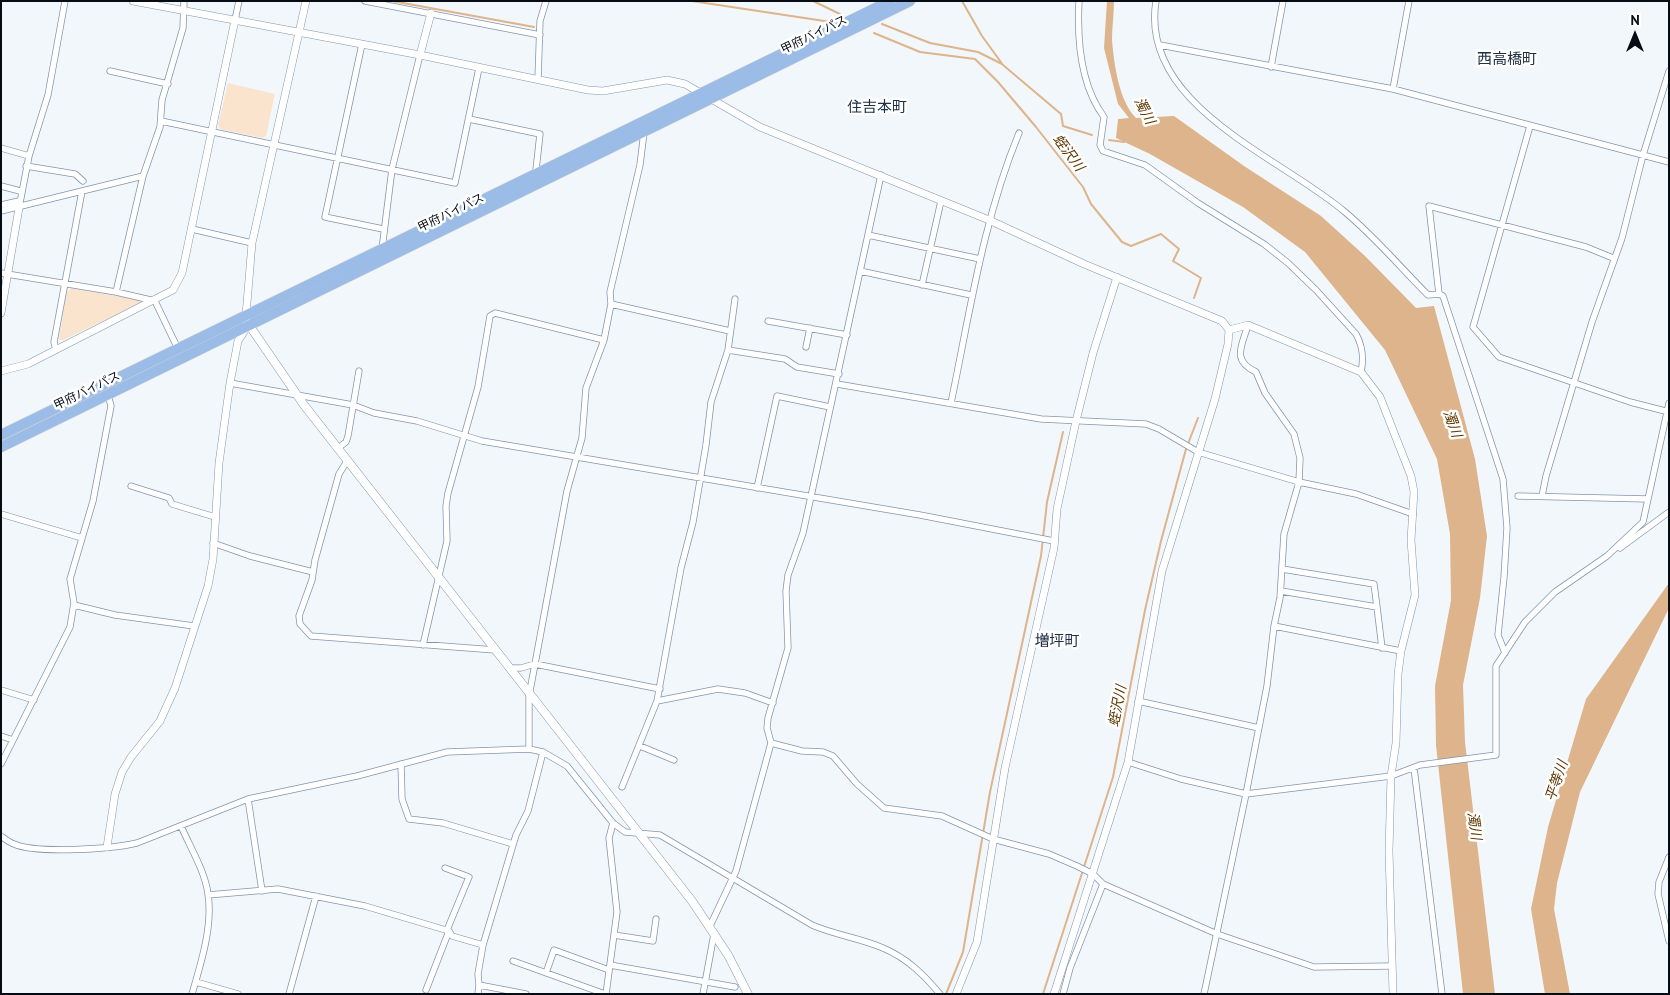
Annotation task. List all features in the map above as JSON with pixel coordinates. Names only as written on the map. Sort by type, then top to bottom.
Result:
[{"type":"highway","name":"甲府バイパス","points":[[1,435],[178,349],[247,321],[644,132],[706,96],[890,1]]},
{"type":"highway","name":"甲府バイパス","points":[[1,447],[108,395],[382,250],[538,173],[910,1]]},
{"type":"main road","points":[[247,321],[296,395],[710,926],[748,994]]},
{"type":"street","points":[[1,313],[5,274],[19,205],[20,191],[48,95],[64,1]]},
{"type":"street","points":[[133,1],[604,91],[667,80],[685,84],[760,127],[989,220],[1222,321],[1229,330],[1228,344],[1215,399],[1195,450],[1162,571],[1128,762],[1091,873],[1063,978],[1063,994]]},
{"type":"street","points":[[116,292],[143,176],[160,121],[162,100],[182,28],[184,1]]},
{"type":"street","points":[[1,371],[28,364],[173,290],[179,280],[192,229],[239,1]]},
{"type":"street","points":[[107,847],[115,794],[122,772],[131,757],[160,721],[175,688],[211,572],[219,462],[238,341],[247,321],[252,243],[306,1]]},
{"type":"street","points":[[366,1],[540,35]]},
{"type":"street","points":[[538,79],[540,21],[546,1]]},
{"type":"street","points":[[1079,1],[1079,44],[1091,98],[1104,117],[1100,145],[1103,151],[1145,165],[1198,203],[1264,244],[1288,263],[1356,334],[1361,343],[1363,361],[1361,372]]},
{"type":"street","points":[[1156,1],[1154,16],[1165,64],[1183,92],[1223,128],[1345,212],[1428,295],[1439,294]]},
{"type":"street","points":[[1271,67],[1283,1]]},
{"type":"street","points":[[1393,89],[1409,1]]},
{"type":"street","points":[[382,250],[383,229],[392,169],[430,14]]},
{"type":"street","points":[[362,44],[325,217],[383,229]]},
{"type":"street","points":[[1160,45],[1393,89],[1669,162]]},
{"type":"street","points":[[160,121],[455,183],[480,68]]},
{"type":"street","points":[[110,71],[168,84]]},
{"type":"street","points":[[1542,496],[1546,476],[1592,322],[1613,258],[1622,238],[1643,155],[1669,71]]},
{"type":"street","points":[[469,119],[540,134],[538,173]]},
{"type":"street","points":[[1530,126],[1473,327],[1499,357],[1630,402],[1668,412]]},
{"type":"street","points":[[529,749],[529,696],[567,491],[577,456],[584,420],[586,388],[604,340],[611,304],[610,292],[640,166],[644,132]]},
{"type":"street","points":[[951,403],[971,295],[989,220],[1002,173],[1019,133]]},
{"type":"street","points":[[1,148],[29,156]]},
{"type":"street","points":[[26,166],[75,174],[83,181]]},
{"type":"street","points":[[710,926],[736,871],[771,743],[767,728],[788,648],[786,590],[788,574],[803,533],[830,407],[837,384],[881,175]]},
{"type":"street","points":[[1,211],[19,205],[143,176]]},
{"type":"street","points":[[1,186],[20,191]]},
{"type":"street","points":[[56,350],[54,342],[63,283],[82,191]]},
{"type":"street","points":[[922,285],[941,200]]},
{"type":"street","points":[[1,205],[19,205]]},
{"type":"street","points":[[1505,653],[1498,636],[1507,528],[1503,479],[1442,296],[1439,294],[1429,206],[1586,247],[1613,258]]},
{"type":"street","points":[[192,229],[252,243]]},
{"type":"street","points":[[868,235],[980,259]]},
{"type":"street","points":[[860,271],[971,295]]},
{"type":"street","points":[[5,274],[116,292],[154,301]]},
{"type":"street","points":[[956,994],[978,942],[991,838],[1053,541],[1057,509],[1092,353],[1117,277]]},
{"type":"street","points":[[622,787],[640,746],[640,740],[657,701],[660,689],[678,583],[691,534],[711,402],[728,350],[735,299]]},
{"type":"street","points":[[154,301],[178,349]]},
{"type":"street","points":[[611,304],[730,331]]},
{"type":"street","points":[[423,645],[447,541],[446,506],[448,493],[478,387],[490,316],[495,312],[604,340]]},
{"type":"street","points":[[768,321],[847,335]]},
{"type":"street","points":[[1204,994],[1259,728],[1281,590],[1284,534],[1299,482],[1300,458],[1294,434],[1265,393],[1256,372],[1245,367],[1241,361],[1240,353],[1248,324]]},
{"type":"street","points":[[1229,330],[1248,324],[1361,372],[1380,397],[1400,445],[1414,492],[1411,540],[1415,595],[1401,651],[1396,703],[1396,743],[1391,776],[1389,851],[1393,994]]},
{"type":"street","points":[[806,347],[810,328]]},
{"type":"street","points":[[728,350],[785,359],[797,367],[839,374]]},
{"type":"street","points":[[338,448],[346,442],[348,436],[359,371]]},
{"type":"street","points":[[230,383],[353,405],[374,413],[465,434],[482,441],[920,515],[1053,541]]},
{"type":"street","points":[[837,384],[1041,419],[1146,424],[1159,429],[1195,450],[1299,482],[1356,494],[1413,514]]},
{"type":"street","points":[[2,760],[70,627],[74,605],[70,579],[93,501],[111,406],[108,395]]},
{"type":"street","points":[[756,488],[777,396],[830,407]]},
{"type":"street","points":[[1607,556],[1643,522],[1669,404]]},
{"type":"street","points":[[347,461],[339,474],[313,572],[299,616],[300,624],[311,636],[494,650]]},
{"type":"street","points":[[131,486],[169,498],[172,504],[215,518]]},
{"type":"street","points":[[1518,496],[1648,499]]},
{"type":"street","points":[[1128,762],[1181,779],[1246,794],[1391,776],[1417,767],[1496,755],[1496,666],[1525,622],[1556,592],[1582,572],[1669,512]]},
{"type":"street","points":[[1,514],[82,538]]},
{"type":"street","points":[[214,543],[250,556],[313,572]]},
{"type":"street","points":[[1282,569],[1374,584],[1382,648]]},
{"type":"street","points":[[1281,590],[1377,607]]},
{"type":"street","points":[[74,605],[116,615],[194,626]]},
{"type":"street","points":[[1274,626],[1401,651]]},
{"type":"street","points":[[509,668],[521,668],[535,664],[660,689]]},
{"type":"street","points":[[657,701],[718,689],[746,693],[773,703]]},
{"type":"street","points":[[1,690],[34,700]]},
{"type":"street","points":[[1138,702],[1259,728]]},
{"type":"street","points":[[1,736],[13,740]]},
{"type":"street","points":[[771,743],[802,751],[823,752],[833,756],[857,784],[884,808],[942,816],[991,838],[1050,854],[1091,873],[1103,884],[1217,934],[1314,967],[1392,966]]},
{"type":"street","points":[[640,746],[674,760]]},
{"type":"street","points":[[1,836],[14,844],[27,848],[107,847],[137,843],[248,799],[447,752],[529,749],[543,752],[567,766],[613,823],[625,832],[640,835],[660,835],[812,925],[828,932],[882,947],[924,975],[940,993]]},
{"type":"street","points":[[478,994],[480,985],[478,974],[484,945],[513,844],[528,811],[543,752]]},
{"type":"street","points":[[401,764],[402,799],[409,819],[443,823],[513,844]]},
{"type":"street","points":[[1417,767],[1442,994]]},
{"type":"street","points":[[248,799],[262,891]]},
{"type":"street","points":[[514,961],[605,994],[617,912],[608,838],[613,823]]},
{"type":"street","points":[[181,826],[204,878],[208,895],[204,946],[192,994]]},
{"type":"street","points":[[1669,857],[1659,882],[1658,894],[1666,919],[1669,941]]},
{"type":"street","points":[[426,990],[469,877],[445,868]]},
{"type":"street","points":[[1054,994],[1063,978],[1103,884]]},
{"type":"street","points":[[208,895],[278,889],[365,906],[448,930],[452,936],[484,945]]},
{"type":"street","points":[[289,994],[316,896]]},
{"type":"street","points":[[614,935],[653,941],[656,919]]},
{"type":"street","points":[[703,994],[714,934]]},
{"type":"street","points":[[546,973],[554,950],[610,968],[735,987]]},
{"type":"street","points":[[196,982],[238,994]]},
{"type":"street","points":[[480,985],[526,994]]},
{"type":"shaded area","points":[[228,83],[275,94],[266,136],[263,138],[220,129],[218,125]]},
{"type":"shaded area","points":[[71,288],[140,300],[140,303],[63,340],[59,340],[66,293]]},
{"type":"water","name":"濁川","points":[[1107,1],[1114,1],[1112,40],[1118,82],[1125,102],[1136,118],[1174,116],[1244,166],[1321,216],[1365,256],[1416,308],[1434,306],[1475,459],[1487,536],[1480,598],[1463,685],[1465,742],[1495,994],[1463,994],[1436,745],[1435,686],[1451,600],[1450,534],[1437,459],[1385,350],[1305,252],[1243,207],[1150,154],[1116,138],[1118,119],[1129,118],[1118,104],[1104,48]]},
{"type":"water","points":[[1669,583],[1669,608],[1580,792],[1557,883],[1554,909],[1570,994],[1545,994],[1531,909],[1548,827],[1586,699]]},
{"type":"waterway","name":"蛭沢川","points":[[392,1],[534,27]]},
{"type":"waterway","name":"蛭沢川","points":[[692,1],[831,22]]},
{"type":"waterway","points":[[813,1],[842,15]]},
{"type":"waterway","points":[[962,1],[982,36],[1003,65],[1061,114],[1063,126],[1092,135]]},
{"type":"waterway","points":[[882,24],[930,43],[978,52],[1002,64]]},
{"type":"waterway","name":"蛭沢川","points":[[874,33],[920,52],[975,59],[998,82],[1036,127],[1083,187],[1091,204],[1122,242],[1131,246],[1161,234],[1179,249],[1173,261],[1201,278],[1194,298]]},
{"type":"waterway","points":[[1109,140],[1124,142]]},
{"type":"waterway","name":"蛭沢川","points":[[1043,994],[1113,777],[1145,610],[1161,541],[1186,449],[1198,418]]},
{"type":"waterway","points":[[946,994],[963,952],[990,792],[1041,556],[1047,502],[1063,432]]},
{"type":"district","name":"西高橋町","points":[[1507,60]]},
{"type":"district","name":"住吉本町","points":[[877,108]]},
{"type":"district","name":"増坪町","points":[[1057,642]]},
{"type":"water label","name":"平等川","points":[[1557,781]]}]
